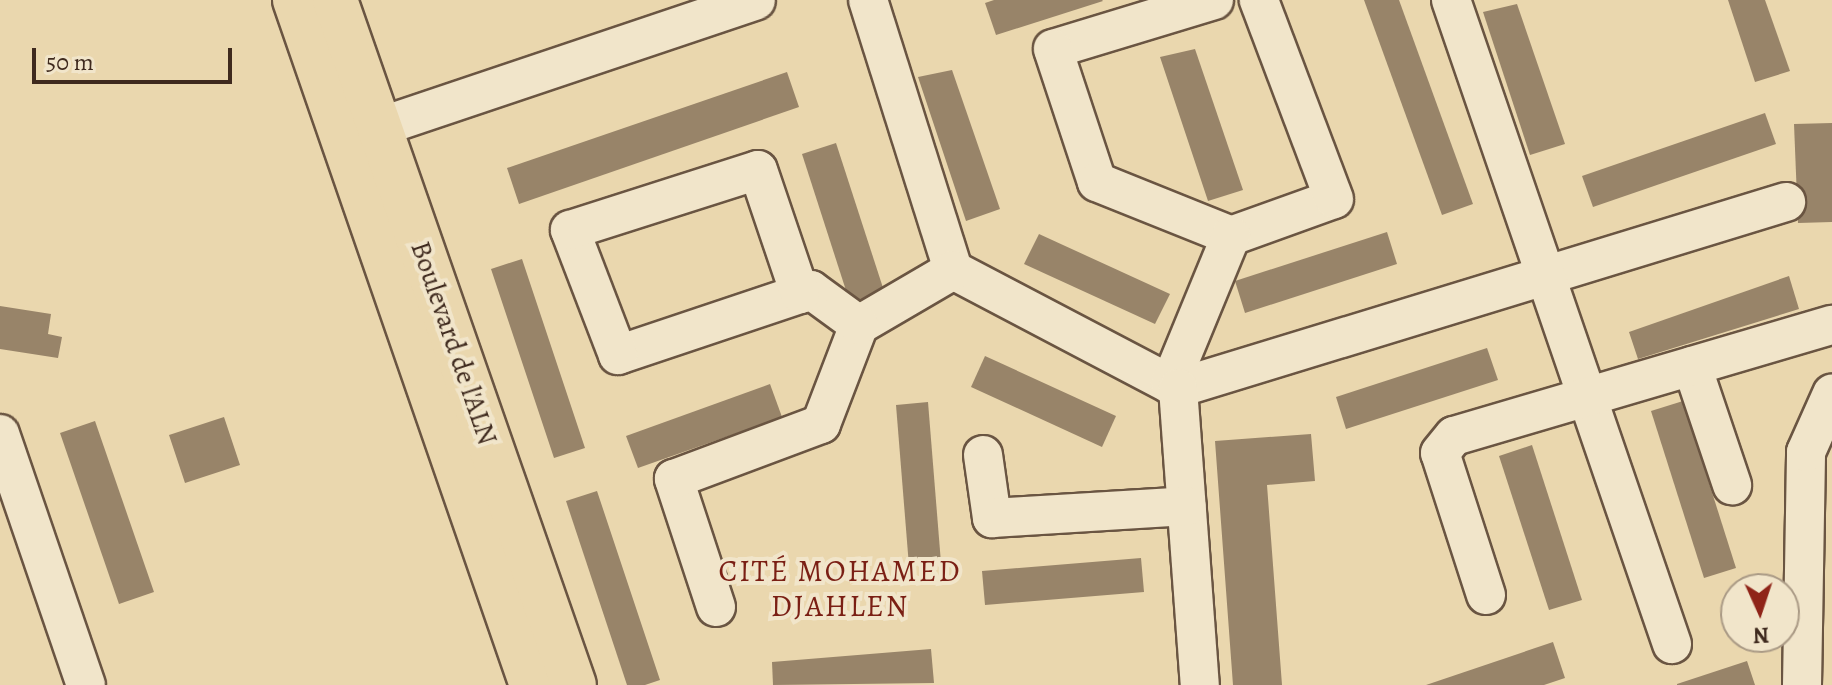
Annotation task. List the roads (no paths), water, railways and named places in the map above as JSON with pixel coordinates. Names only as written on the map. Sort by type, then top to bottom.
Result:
[{"type":"main road","name":"Boulevard de l'ALN","points":[[295,0],[360,134],[574,685]]},
{"type":"main road","name":"Boulevard de l'ALN","points":[[335,0],[360,134],[532,685]]},
{"type":"street","points":[[360,134],[756,0]]},
{"type":"street","points":[[868,0],[953,270],[1174,386],[1786,202]]},
{"type":"street","points":[[1214,0],[1053,49],[1097,182],[1231,236],[1334,199],[1259,0]]},
{"type":"street","points":[[1451,0],[1672,644]]},
{"type":"street","points":[[800,294],[758,170],[570,230],[618,355],[800,294],[811,290],[859,325]]},
{"type":"street","points":[[1200,685],[1187,506],[1174,386],[1231,236]]},
{"type":"street","points":[[716,607],[674,479],[821,424],[859,325],[953,270]]},
{"type":"street","points":[[1486,595],[1440,453],[1454,436],[1832,325]]},
{"type":"street","points":[[1692,366],[1732,485]]},
{"type":"street","points":[[1802,685],[1806,452],[1832,394]]},
{"type":"street","points":[[0,434],[86,685]]},
{"type":"street","points":[[983,455],[992,518],[1187,506]]},
{"type":"district","name":"CITÉ MOHAMED DJAHLEN","points":[[840,588]]}]
